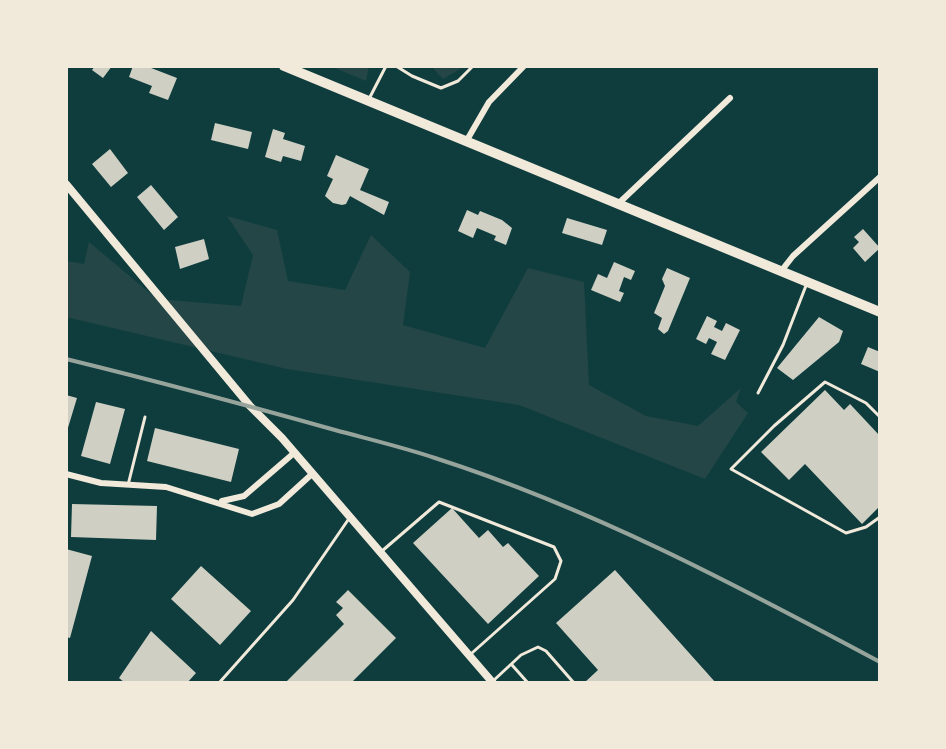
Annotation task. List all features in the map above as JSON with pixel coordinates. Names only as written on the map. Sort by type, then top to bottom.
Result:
[{"type":"main road","points":[[284,66],[880,312]]},
{"type":"street","points":[[467,140],[489,102],[524,66]]},
{"type":"street","points":[[619,203],[730,98]]},
{"type":"street","points":[[782,270],[793,256],[880,177]]},
{"type":"street","points":[[66,184],[250,406],[493,682]]},
{"type":"street","points":[[218,502],[234,501],[244,496],[294,453]]},
{"type":"street","points":[[66,474],[101,483],[166,487],[252,514],[279,504],[312,474]]},
{"type":"lane","points":[[396,66],[441,88],[458,81],[473,66]]},
{"type":"lane","points":[[368,100],[385,67]]},
{"type":"lane","points":[[758,393],[783,345],[808,281]]},
{"type":"lane","points":[[880,417],[866,403],[825,382],[731,469],[846,533],[866,527],[880,517]]},
{"type":"lane","points":[[128,485],[145,417]]},
{"type":"lane","points":[[380,553],[439,502],[554,547],[561,561],[555,579],[469,656]]},
{"type":"lane","points":[[219,683],[293,600],[350,518]]},
{"type":"lane","points":[[493,682],[521,655],[538,647],[546,651],[574,683]]},
{"type":"lane","points":[[511,664],[528,683]]},
{"type":"shaded area","points":[[330,66],[369,66],[366,81]]},
{"type":"shaded area","points":[[431,66],[465,66],[443,79]]},
{"type":"shaded area","points":[[227,216],[277,230],[288,281],[345,290],[371,235],[410,272],[403,325],[485,348],[528,268],[584,282],[589,385],[646,416],[698,426],[741,388],[736,402],[748,413],[705,479],[519,405],[287,369],[66,317],[66,261],[84,264],[89,242],[157,299],[241,306],[253,255]]},
{"type":"building","points":[[95,66],[112,66],[103,78],[92,70]]},
{"type":"building","points":[[133,66],[146,66],[177,78],[168,100],[149,93],[152,86],[129,77]]},
{"type":"building","points":[[215,123],[252,132],[248,149],[211,140]]},
{"type":"building","points":[[273,129],[285,133],[283,139],[305,146],[301,161],[283,156],[281,162],[265,157]]},
{"type":"building","points":[[110,149],[128,173],[111,187],[92,164]]},
{"type":"building","points":[[336,155],[369,169],[360,190],[389,202],[384,215],[350,196],[342,205],[333,203],[325,196],[333,179],[327,176]]},
{"type":"building","points":[[151,185],[178,217],[164,230],[137,197]]},
{"type":"building","points":[[467,210],[478,215],[480,211],[512,228],[506,245],[494,240],[496,236],[477,228],[473,238],[458,231]]},
{"type":"building","points":[[567,218],[607,230],[602,245],[562,233]]},
{"type":"building","points":[[863,229],[880,248],[865,262],[853,248],[859,242],[854,237]]},
{"type":"building","points":[[204,239],[209,259],[180,269],[175,247]]},
{"type":"building","points":[[614,262],[635,271],[631,280],[624,277],[619,291],[624,293],[620,302],[591,290],[598,274],[607,278]]},
{"type":"building","points":[[667,268],[690,278],[664,334],[658,329],[662,318],[654,313],[665,286],[662,279]]},
{"type":"building","points":[[707,316],[717,321],[714,327],[722,331],[726,323],[740,330],[725,360],[711,354],[717,342],[709,338],[706,344],[696,339]]},
{"type":"building","points":[[819,317],[843,331],[839,342],[793,380],[777,368]]},
{"type":"building","points":[[868,347],[880,352],[880,372],[861,364]]},
{"type":"building","points":[[825,390],[844,410],[850,404],[880,436],[880,506],[862,524],[805,464],[789,480],[761,452]]},
{"type":"building","points":[[66,395],[77,398],[67,431],[66,431]]},
{"type":"building","points":[[96,402],[125,409],[110,464],[81,456]]},
{"type":"building","points":[[155,428],[239,449],[231,482],[147,461]]},
{"type":"building","points":[[72,504],[157,506],[156,540],[71,537]]},
{"type":"building","points":[[452,508],[479,538],[488,530],[503,547],[508,543],[539,576],[488,624],[413,543]]},
{"type":"building","points":[[66,549],[92,556],[70,638],[66,637]]},
{"type":"building","points":[[201,566],[251,611],[220,645],[171,599]]},
{"type":"building","points":[[615,570],[716,683],[584,683],[598,670],[556,623]]},
{"type":"building","points":[[348,590],[396,638],[351,683],[285,683],[344,624],[336,615],[343,608],[336,602]]},
{"type":"building","points":[[151,631],[196,673],[187,683],[125,683],[119,678]]},
{"type":"railway","points":[[66,359],[398,447],[493,478],[662,550],[880,662]]}]
